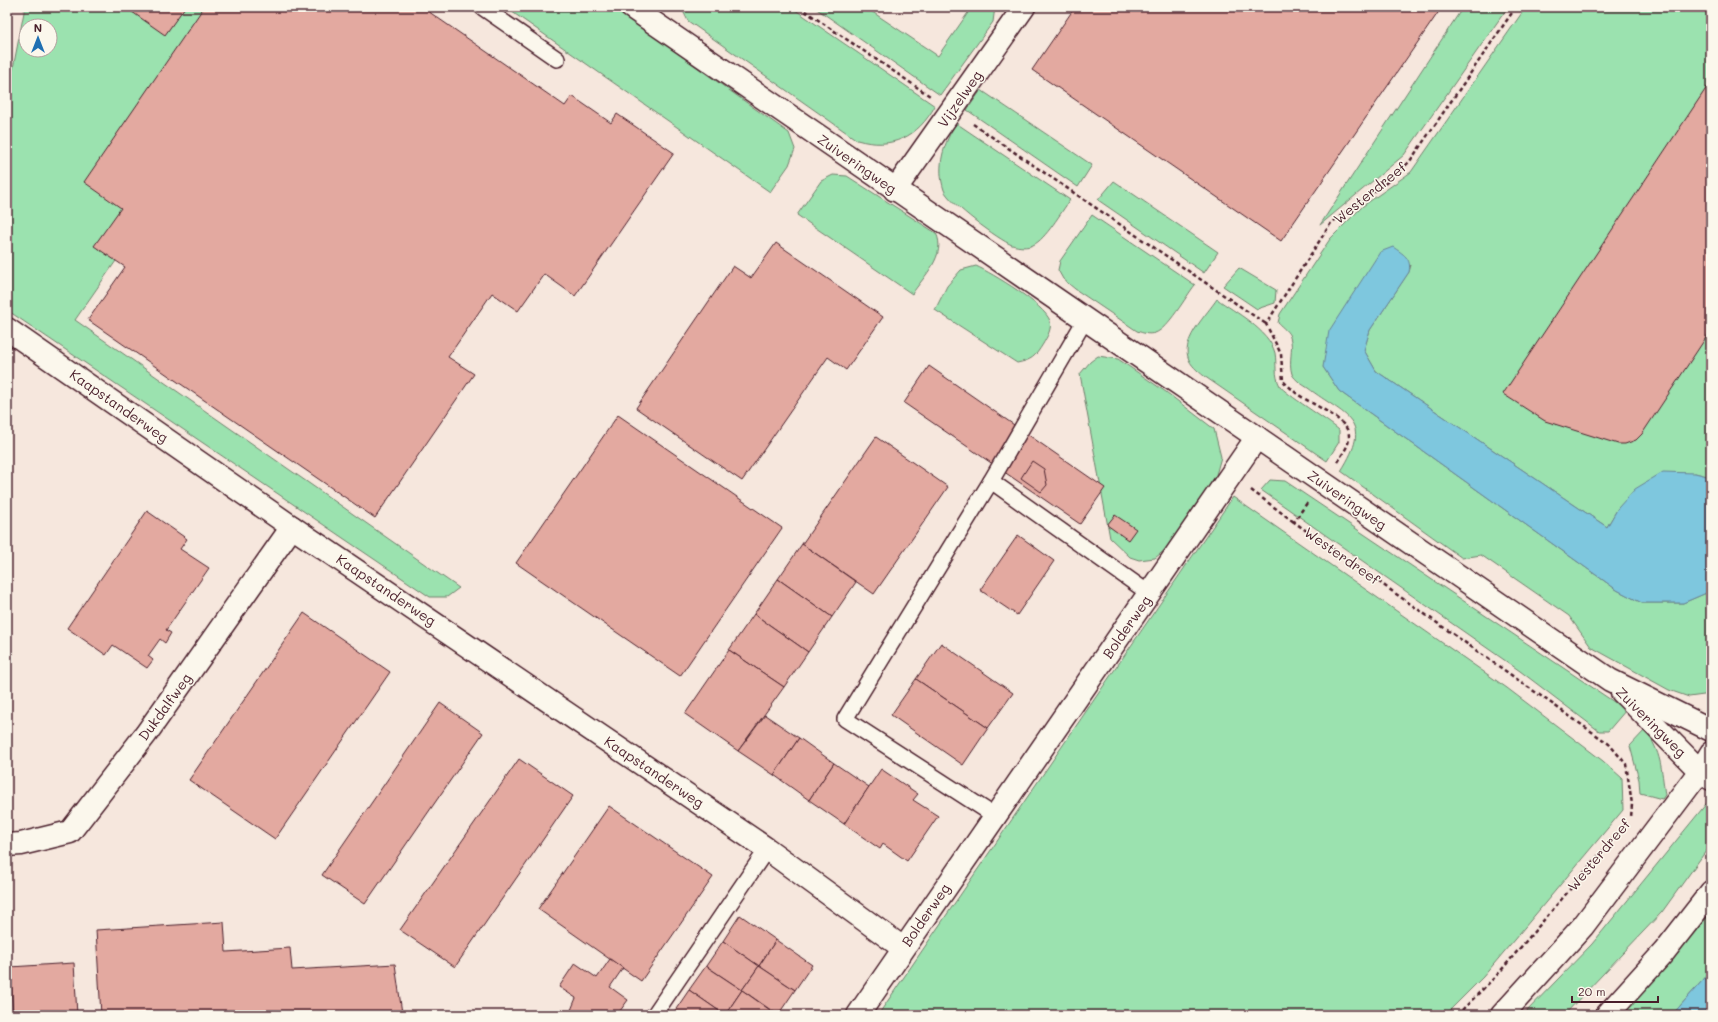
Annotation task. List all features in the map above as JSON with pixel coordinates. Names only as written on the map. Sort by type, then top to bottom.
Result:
[{"type":"street","name":"Zuiveringweg","points":[[631,7],[895,190],[1610,680],[1707,768]]},
{"type":"street","name":"Vijzelweg","points":[[895,190],[1024,7]]},
{"type":"street","name":"Kaapstanderweg","points":[[7,329],[292,527],[767,849],[904,948]]},
{"type":"street","name":"Bolderweg","points":[[858,1015],[1257,438]]},
{"type":"street","name":"Dukdalfweg","points":[[7,845],[21,844],[70,832],[146,734],[292,527]]},
{"type":"street","name":"Zuiveringweg","points":[[1610,680],[1711,730]]},
{"type":"street","name":"Westerdreef","points":[[1502,1015],[1583,926],[1707,768]]},
{"type":"street","points":[[1607,1015],[1664,952],[1711,892]]},
{"type":"lane","points":[[482,7],[557,59]]},
{"type":"lane","points":[[996,816],[845,719],[991,481],[1085,320]]},
{"type":"lane","points":[[991,481],[1150,594]]},
{"type":"lane","points":[[654,1015],[767,849]]},
{"type":"path","points":[[799,7],[1266,324]]},
{"type":"path","name":"Westerdreef","points":[[1516,7],[1410,161],[1394,178],[1331,223],[1266,324],[1280,354],[1282,381],[1297,394],[1335,417],[1347,427],[1349,436],[1348,446],[1294,522],[1609,744],[1626,764],[1632,804],[1631,818],[1626,824]]},
{"type":"path","points":[[1232,476],[1294,522]]},
{"type":"path","name":"Westerdreef","points":[[1457,1015],[1498,974],[1621,830]]},
{"type":"green space","points":[[25,7],[221,7],[260,53],[75,320],[459,588],[447,597],[430,597],[7,310],[7,99],[18,43],[18,58],[58,58],[58,18],[23,18]]},
{"type":"green space","points":[[505,7],[613,7],[789,133],[795,149],[789,165],[770,192]]},
{"type":"green space","points":[[683,7],[791,7],[935,106],[921,126],[903,138],[893,142],[882,143],[870,143],[857,140],[688,21],[683,11]]},
{"type":"green space","points":[[814,7],[865,7],[938,56],[972,7],[995,7],[993,22],[940,95]]},
{"type":"green space","points":[[1463,7],[1508,7],[1404,155],[1320,225]]},
{"type":"green space","points":[[1526,7],[1711,8],[1711,477],[1695,473],[1618,508],[1607,527],[1376,371],[1364,350],[1370,330],[1409,272],[1411,265],[1323,367],[1339,391],[1617,590],[1642,603],[1683,603],[1711,591],[1711,694],[1689,697],[1669,690],[1591,647],[1569,616],[1481,555],[1462,558],[1341,471],[1351,454],[1355,440],[1355,430],[1351,421],[1344,413],[1293,376],[1291,369],[1290,337],[1287,331],[1278,323],[1280,314],[1330,239],[1363,206],[1411,172]]},
{"type":"green space","points":[[981,90],[1092,165],[1078,187],[967,110]]},
{"type":"green space","points":[[956,123],[1070,200],[1048,231],[1038,242],[1028,247],[1023,247],[1006,242],[964,212],[948,196],[944,190],[942,181],[941,164],[942,155]]},
{"type":"green space","points":[[833,175],[847,176],[936,233],[939,241],[939,249],[933,265],[912,294],[797,215],[821,181]]},
{"type":"green space","points":[[1114,181],[1218,252],[1204,273],[1098,200]]},
{"type":"green space","points":[[1092,215],[1195,285],[1171,319],[1155,333],[1146,334],[1137,331],[1075,289],[1063,279],[1058,270],[1060,261]]},
{"type":"green space","points":[[976,266],[994,275],[1029,298],[1046,314],[1050,321],[1050,330],[1038,352],[1030,359],[1017,363],[935,310],[947,286],[961,270]]},
{"type":"green space","points":[[1239,268],[1276,290],[1275,303],[1257,309],[1223,286]]},
{"type":"green space","points":[[1217,299],[1259,329],[1272,345],[1275,353],[1276,374],[1278,382],[1283,390],[1339,430],[1339,442],[1327,461],[1204,376],[1190,363],[1187,350],[1189,342],[1196,327]]},
{"type":"green space","points":[[1098,356],[1118,359],[1166,392],[1214,429],[1221,457],[1214,482],[1170,546],[1155,558],[1139,560],[1130,557],[1110,538],[1080,374],[1090,362]]},
{"type":"green space","points":[[1270,480],[1285,481],[1626,710],[1608,731],[1599,731],[1520,671],[1261,490]]},
{"type":"green space","points":[[1233,497],[1507,688],[1603,761],[1622,778],[1623,810],[1483,977],[1445,1015],[878,1015]]},
{"type":"green space","points":[[1645,730],[1655,746],[1660,761],[1665,795],[1662,799],[1640,793],[1639,780],[1630,746]]},
{"type":"green space","points":[[1711,798],[1711,844],[1662,912],[1564,1015],[1523,1015],[1592,944]]},
{"type":"green space","points":[[1711,913],[1711,971],[1672,1015],[1623,1015]]},
{"type":"water","points":[[1393,247],[1406,257],[1410,267],[1409,272],[1370,330],[1364,350],[1376,371],[1607,527],[1618,508],[1635,489],[1663,472],[1695,473],[1711,477],[1711,591],[1683,603],[1642,603],[1617,590],[1339,391],[1323,367],[1329,331],[1380,252]]},
{"type":"water","points":[[1711,971],[1711,1015],[1672,1015]]},
{"type":"building","points":[[125,7],[185,7],[165,35]]},
{"type":"building","points":[[204,7],[422,7],[565,106],[572,96],[611,123],[617,114],[674,153],[575,296],[544,274],[518,311],[492,293],[448,357],[474,374],[375,518],[88,320],[125,267],[94,246],[121,208],[84,182]]},
{"type":"building","points":[[1075,7],[1442,7],[1281,241],[1032,70]]},
{"type":"building","points":[[1707,87],[1711,89],[1711,330],[1642,434],[1636,440],[1625,444],[1618,444],[1545,421],[1503,394]]},
{"type":"building","points":[[776,243],[883,317],[846,370],[828,357],[742,481],[636,408],[733,266],[751,278]]},
{"type":"building","points":[[929,366],[1105,488],[1080,524],[904,403]]},
{"type":"building","points":[[618,415],[782,528],[680,676],[516,563]]},
{"type":"building","points":[[876,437],[948,487],[874,594],[802,544]]},
{"type":"building","points":[[1032,461],[1044,469],[1047,485],[1041,492],[1021,478]]},
{"type":"building","points":[[147,511],[187,539],[180,549],[209,568],[166,630],[171,633],[165,643],[160,639],[148,656],[153,660],[147,668],[113,645],[106,655],[67,628]]},
{"type":"building","points":[[1115,515],[1136,529],[1128,540],[1107,525]]},
{"type":"building","points":[[1018,535],[1054,561],[1017,615],[980,590]]},
{"type":"building","points":[[802,544],[856,582],[832,617],[778,579]]},
{"type":"building","points":[[778,579],[832,617],[808,652],[754,614]]},
{"type":"building","points":[[304,613],[390,672],[275,839],[189,780]]},
{"type":"building","points":[[754,614],[808,652],[784,687],[729,650]]},
{"type":"building","points":[[941,643],[1013,693],[988,728],[916,679]]},
{"type":"building","points":[[729,650],[784,687],[738,751],[685,714]]},
{"type":"building","points":[[916,679],[988,728],[963,765],[891,715]]},
{"type":"building","points":[[440,703],[483,733],[365,904],[322,875]]},
{"type":"building","points":[[765,715],[799,738],[774,775],[738,751]]},
{"type":"building","points":[[799,738],[834,763],[809,800],[774,775]]},
{"type":"building","points":[[519,759],[573,796],[455,967],[400,930]]},
{"type":"building","points":[[834,763],[869,787],[844,824],[809,800]]},
{"type":"building","points":[[881,769],[918,794],[913,800],[938,816],[907,861],[883,844],[880,849],[844,824]]},
{"type":"building","points":[[609,806],[713,877],[641,981],[538,909]]},
{"type":"building","points":[[740,915],[776,940],[759,966],[723,941]]},
{"type":"building","points":[[224,922],[226,952],[290,948],[292,970],[395,964],[402,1013],[387,1015],[101,1015],[96,930]]},
{"type":"building","points":[[776,940],[812,965],[795,990],[759,966]]},
{"type":"building","points":[[723,941],[759,966],[742,990],[706,966]]},
{"type":"building","points":[[610,959],[623,968],[610,987],[628,1000],[617,1015],[569,1015],[576,998],[559,987],[575,963],[597,978]]},
{"type":"building","points":[[74,963],[77,1015],[13,1015],[10,967]]},
{"type":"building","points":[[706,966],[742,990],[725,1015],[689,990]]},
{"type":"building","points":[[759,966],[795,990],[778,1015],[742,990]]},
{"type":"building","points":[[689,990],[725,1015],[672,1015]]},
{"type":"building","points":[[742,990],[777,1015],[725,1015]]}]
